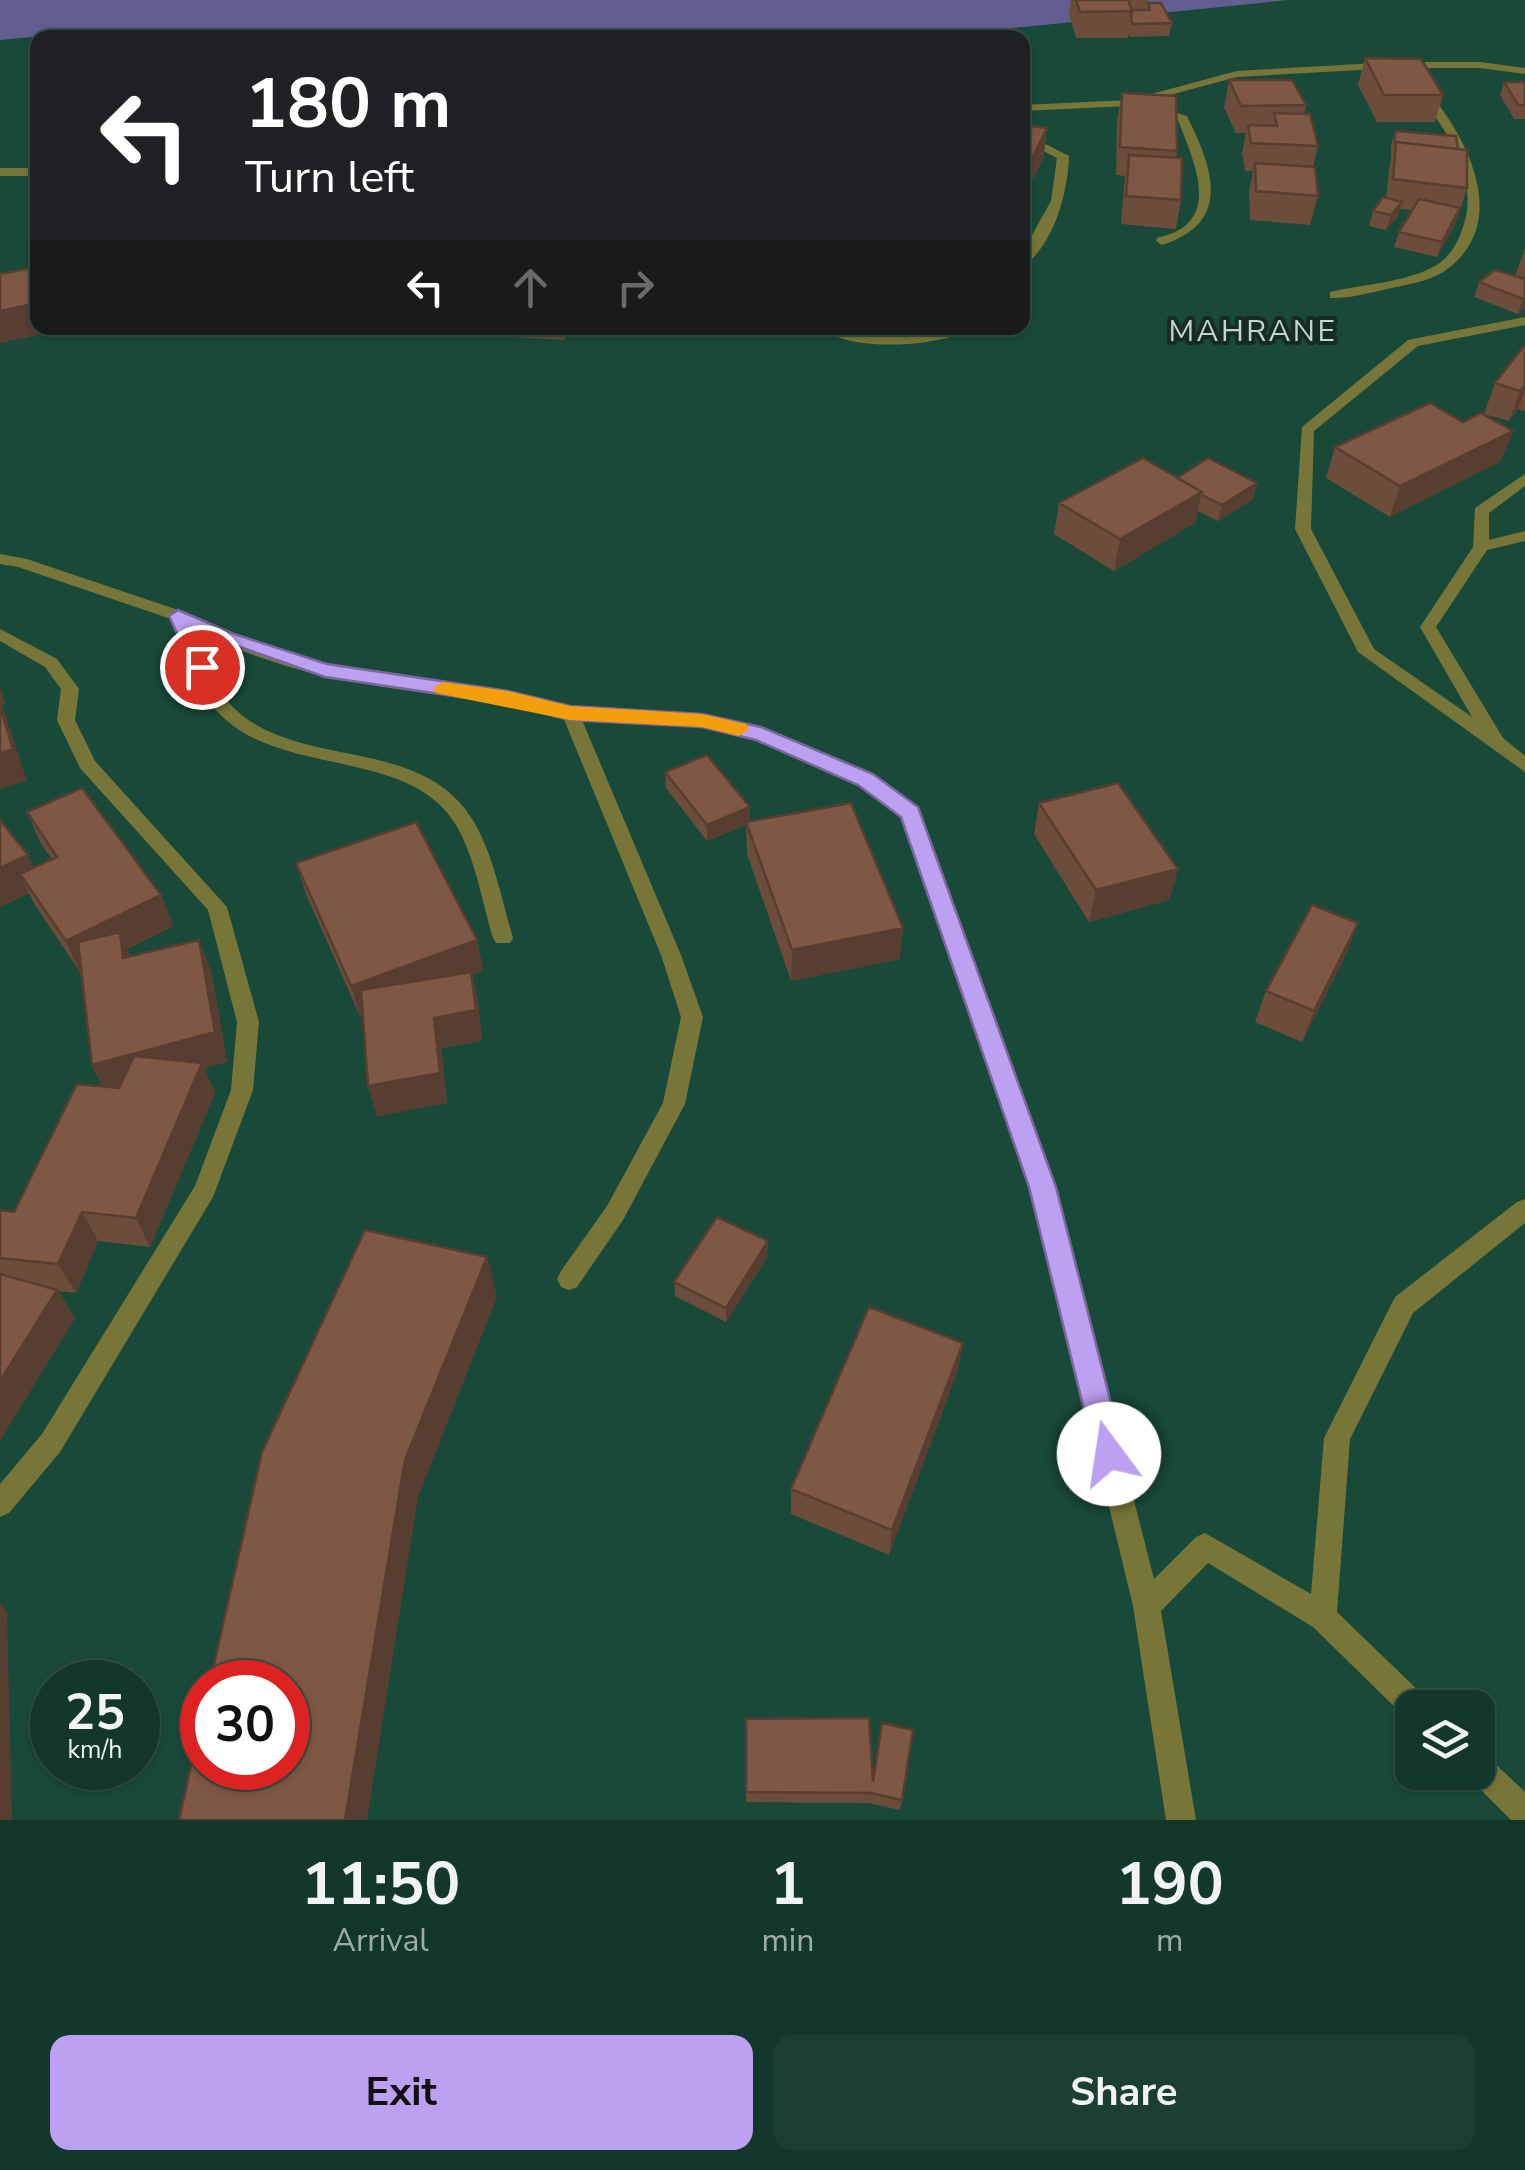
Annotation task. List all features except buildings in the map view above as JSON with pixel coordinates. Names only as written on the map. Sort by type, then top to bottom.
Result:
[{"type":"street","points":[[1129,103],[1237,74],[1394,65],[1480,65],[1525,70]]},
{"type":"street","points":[[1335,295],[1434,272],[1448,263],[1474,223],[1474,183],[1446,122],[1435,104],[1394,65]]},
{"type":"street","points":[[1030,108],[1129,103],[1162,108],[1183,118],[1200,166],[1203,212],[1192,228],[1162,241]]},
{"type":"street","points":[[1030,139],[1063,156],[1063,185],[1052,220],[1030,252]]},
{"type":"street","points":[[0,172],[30,172]]},
{"type":"street","points":[[1525,321],[1413,344],[1306,430],[1303,529],[1366,652],[1525,766]]},
{"type":"street","points":[[841,336],[895,339],[942,335]]},
{"type":"street","points":[[1496,742],[1428,628],[1481,547],[1481,512],[1525,479]]},
{"type":"street","points":[[1481,547],[1525,536]]},
{"type":"street","points":[[0,559],[21,562],[178,616],[227,639],[325,670],[508,698],[570,713],[702,720],[761,734],[866,780],[910,813],[1042,1187],[1147,1606],[1180,1820]]},
{"type":"street","points":[[178,616],[214,692],[232,717],[260,734],[419,782],[455,808],[503,938]]},
{"type":"street","points":[[0,634],[51,663],[70,690],[66,720],[86,764],[217,907],[248,1022],[242,1090],[205,1190],[51,1442],[0,1504]]},
{"type":"street","points":[[569,1278],[615,1214],[674,1104],[692,1017],[570,713]]},
{"type":"street","points":[[1323,1617],[1336,1438],[1404,1305],[1525,1208]]},
{"type":"street","points":[[1147,1606],[1206,1546],[1323,1617],[1398,1690]]},
{"type":"street","points":[[1495,1784],[1525,1813]]},
{"type":"shaded area","points":[[0,0],[1288,0],[994,30],[30,30],[30,37],[0,40]]},
{"type":"slow traffic","points":[[443,688],[570,713],[702,720],[739,729]]},
{"type":"district","name":"MAHRANE","points":[[1253,331]]},
{"type":"route","points":[[202,667],[178,616],[227,639],[325,670],[508,698],[570,713],[702,720],[761,734],[866,780],[910,813],[1042,1187],[1109,1454]]}]
